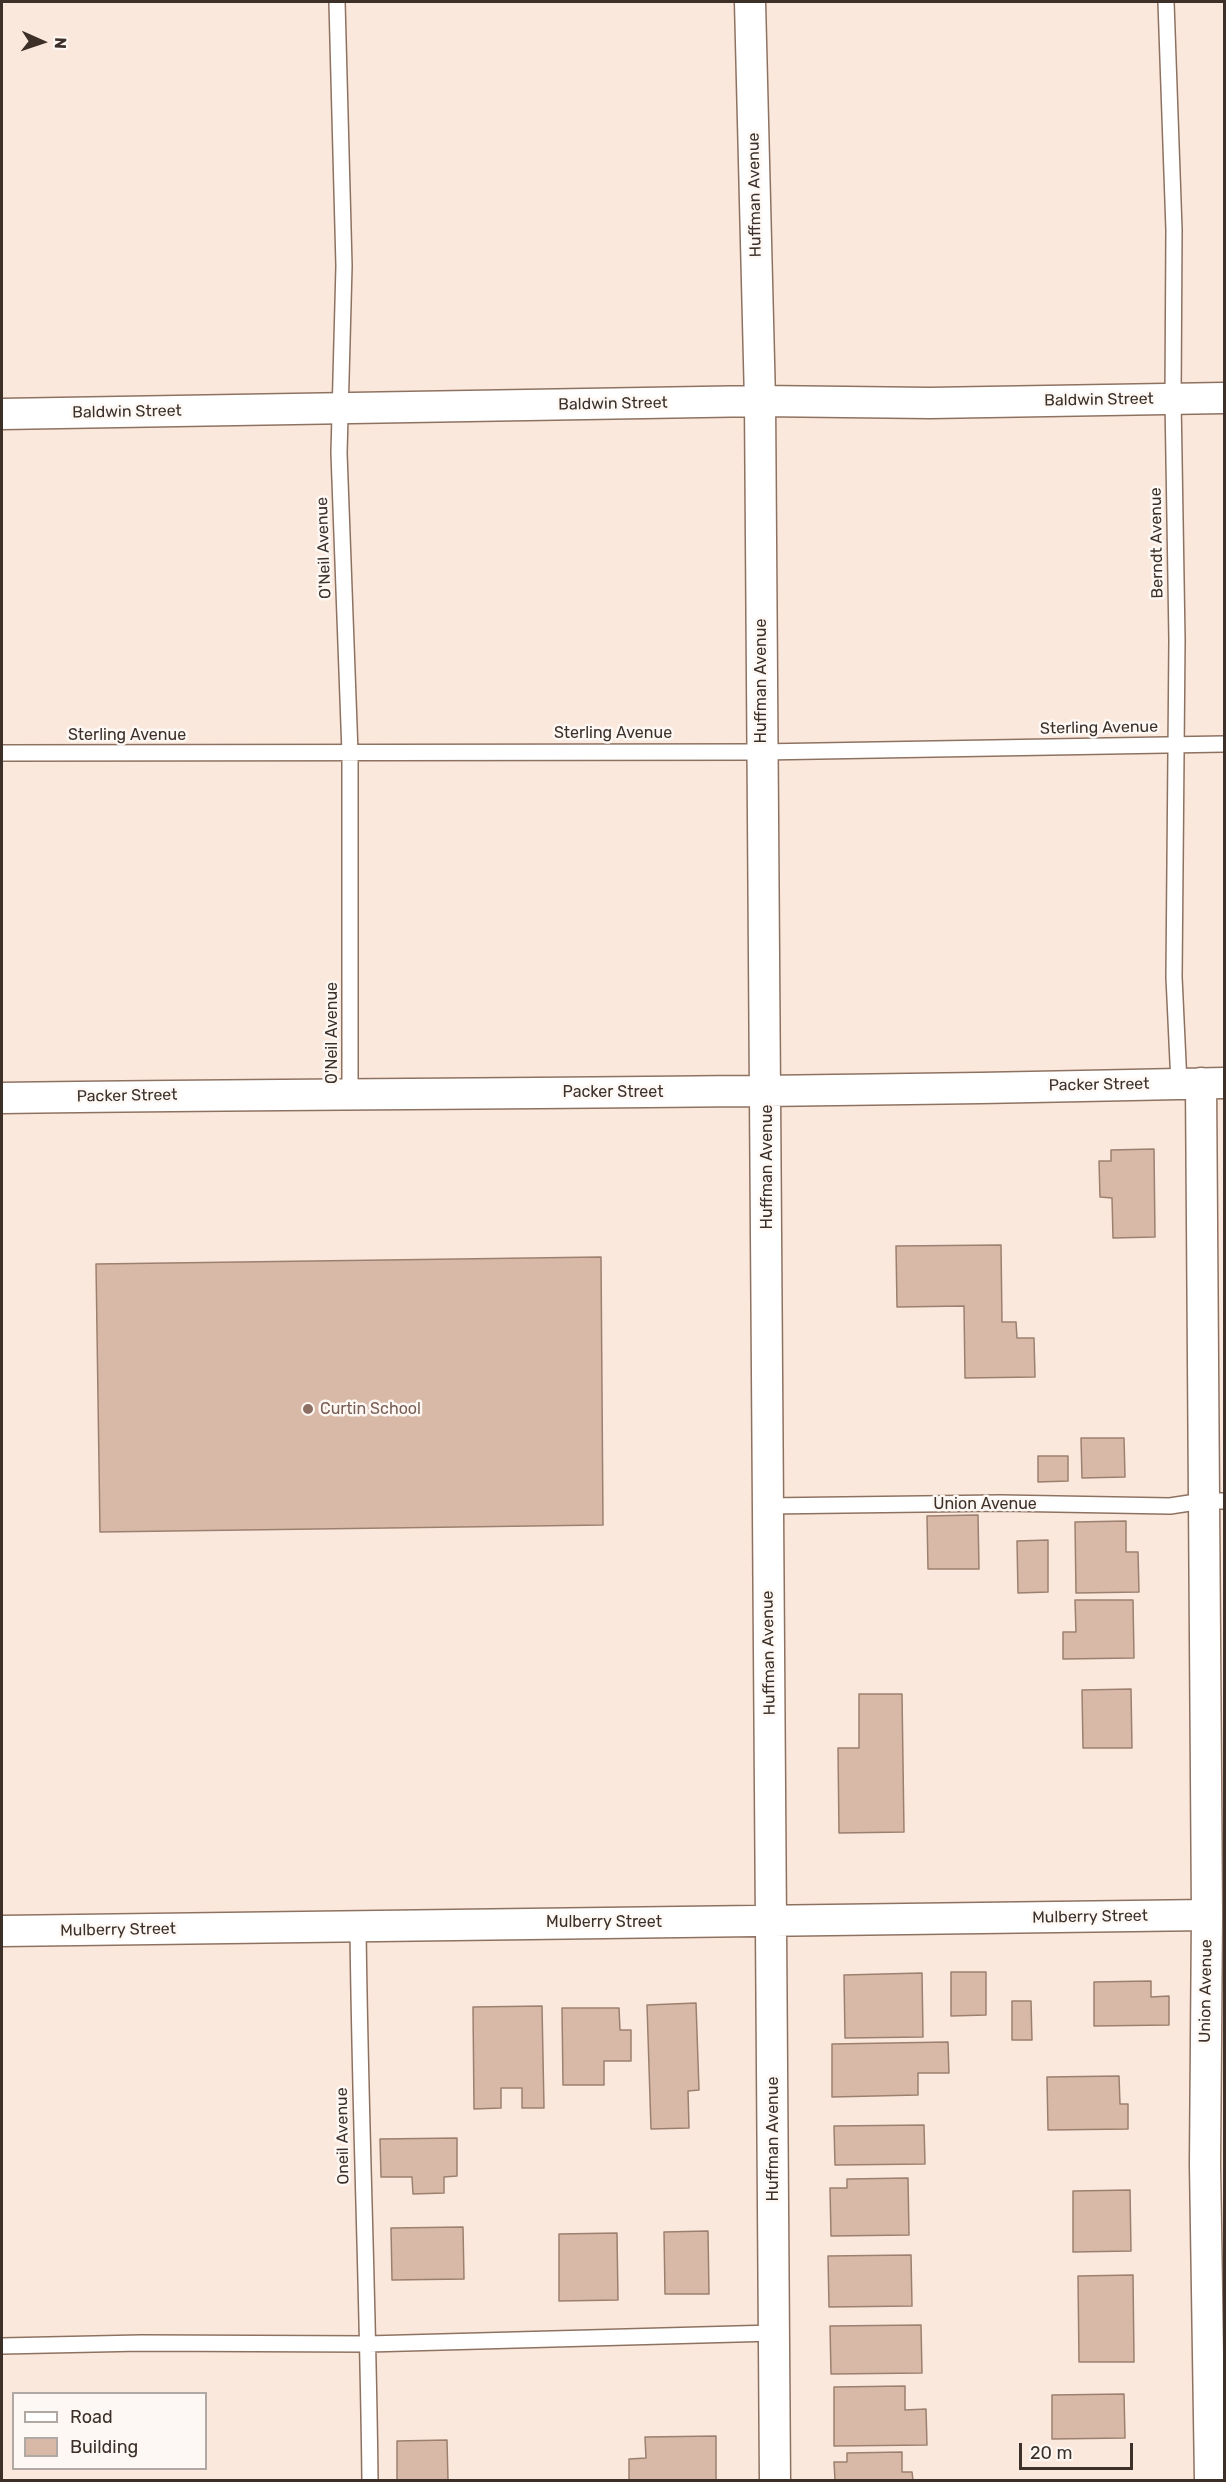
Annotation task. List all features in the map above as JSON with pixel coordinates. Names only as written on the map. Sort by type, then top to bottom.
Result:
[{"type":"street","name":"Huffman Avenue","points":[[750,2],[760,401],[761,752],[767,1092],[766,1506],[772,1921],[775,2481]]},
{"type":"street","name":"Baldwin Street","points":[[2,414],[760,401],[930,403],[1224,398]]},
{"type":"street","name":"Packer Street","points":[[2,1098],[767,1092],[1201,1083]]},
{"type":"street","name":"Union Avenue","points":[[1201,1083],[1214,1501],[1216,1915],[1205,2164],[1210,2481]]},
{"type":"street","name":"Mulberry Street","points":[[2,1931],[1216,1915]]},
{"type":"lane","name":"O'Neil Avenue","points":[[337,2],[344,266],[339,409],[350,753],[350,1094]]},
{"type":"lane","name":"Berndt Avenue","points":[[1166,2],[1174,230],[1176,745],[1174,977],[1201,1083]]},
{"type":"lane","name":"Sterling Avenue","points":[[2,753],[761,752],[1224,744]]},
{"type":"lane","name":"Union Avenue","points":[[766,1506],[1000,1503],[1170,1506],[1214,1501]]},
{"type":"lane","name":"Oneil Avenue","points":[[358,1927],[370,2481]]},
{"type":"lane","points":[[2,2346],[141,2343],[368,2344],[774,2333]]},
{"type":"building","points":[[1154,1149],[1155,1237],[1113,1238],[1112,1198],[1100,1197],[1099,1161],[1111,1161],[1111,1150]]},
{"type":"building","points":[[1001,1245],[1002,1322],[1016,1322],[1017,1338],[1034,1338],[1035,1377],[965,1378],[964,1306],[897,1307],[896,1246]]},
{"type":"building","points":[[601,1257],[603,1525],[100,1532],[96,1264]]},
{"type":"building","points":[[1081,1438],[1124,1438],[1125,1477],[1082,1478]]},
{"type":"building","points":[[1038,1456],[1068,1456],[1068,1481],[1038,1482]]},
{"type":"building","points":[[978,1515],[979,1569],[928,1569],[927,1516]]},
{"type":"building","points":[[1126,1521],[1126,1552],[1138,1552],[1139,1592],[1076,1593],[1075,1522]]},
{"type":"building","points":[[1048,1540],[1048,1592],[1018,1593],[1017,1541]]},
{"type":"building","points":[[1075,1600],[1133,1600],[1134,1658],[1063,1659],[1063,1632],[1076,1632]]},
{"type":"building","points":[[1131,1689],[1132,1748],[1083,1748],[1082,1690]]},
{"type":"building","points":[[859,1694],[902,1694],[904,1832],[839,1833],[838,1748],[859,1748]]},
{"type":"building","points":[[951,1972],[986,1972],[986,2015],[951,2016]]},
{"type":"building","points":[[922,1973],[923,2037],[845,2038],[844,1975]]},
{"type":"building","points":[[1151,1981],[1151,1997],[1169,1996],[1169,2025],[1094,2026],[1094,1982]]},
{"type":"building","points":[[1012,2001],[1031,2001],[1032,2040],[1012,2040]]},
{"type":"building","points":[[696,2003],[699,2090],[688,2091],[689,2128],[651,2129],[647,2005]]},
{"type":"building","points":[[542,2006],[544,2108],[522,2108],[522,2088],[501,2088],[501,2108],[474,2109],[473,2007]]},
{"type":"building","points":[[562,2008],[619,2008],[620,2030],[631,2030],[631,2061],[604,2061],[604,2085],[563,2085]]},
{"type":"building","points":[[948,2042],[949,2073],[918,2073],[918,2095],[832,2097],[832,2044]]},
{"type":"building","points":[[1119,2076],[1120,2104],[1128,2104],[1128,2129],[1048,2130],[1047,2077]]},
{"type":"building","points":[[924,2125],[925,2164],[835,2165],[834,2126]]},
{"type":"building","points":[[457,2138],[457,2176],[444,2177],[444,2193],[413,2194],[412,2177],[381,2177],[380,2139]]},
{"type":"building","points":[[908,2178],[909,2235],[831,2236],[830,2188],[847,2188],[847,2179]]},
{"type":"building","points":[[1130,2190],[1131,2251],[1073,2252],[1073,2191]]},
{"type":"building","points":[[463,2227],[464,2279],[392,2280],[391,2228]]},
{"type":"building","points":[[708,2231],[709,2294],[665,2294],[664,2232]]},
{"type":"building","points":[[617,2233],[618,2300],[559,2301],[559,2234]]},
{"type":"building","points":[[911,2255],[912,2306],[829,2307],[828,2256]]},
{"type":"building","points":[[1133,2275],[1134,2362],[1079,2362],[1078,2276]]},
{"type":"building","points":[[921,2325],[922,2373],[831,2374],[830,2326]]},
{"type":"building","points":[[905,2386],[905,2410],[926,2409],[927,2445],[834,2446],[834,2387]]},
{"type":"building","points":[[1124,2394],[1125,2438],[1052,2439],[1052,2395]]},
{"type":"building","points":[[716,2436],[716,2480],[629,2480],[629,2459],[646,2458],[645,2437]]},
{"type":"building","points":[[447,2440],[448,2480],[397,2480],[397,2441]]},
{"type":"building","points":[[902,2452],[902,2472],[912,2472],[913,2480],[835,2480],[834,2462],[847,2462],[847,2453]]},
{"type":"place","name":"Curtin School","points":[[308,1409]]}]
